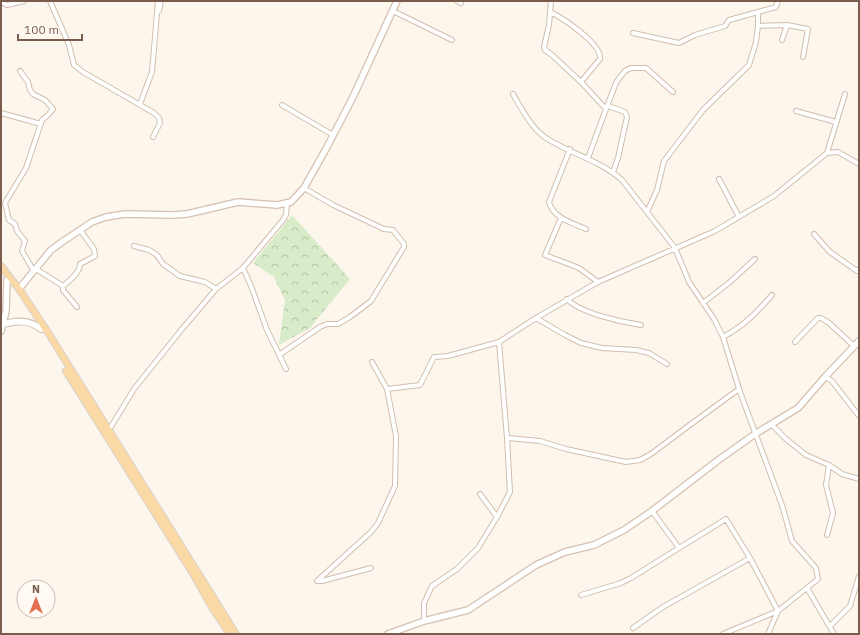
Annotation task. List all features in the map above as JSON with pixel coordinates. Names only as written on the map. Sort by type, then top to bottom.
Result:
[{"type":"main road","points":[[1,266],[19,289],[236,634]]},
{"type":"main road","points":[[1,273],[21,298],[41,329],[213,609],[230,634]]},
{"type":"street","points":[[1,2],[7,4],[24,1]]},
{"type":"street","points":[[50,1],[69,44],[74,64],[79,69],[154,113],[159,118],[160,124],[153,137]]},
{"type":"street","points":[[140,104],[152,72],[158,1]]},
{"type":"street","points":[[156,24],[161,1]]},
{"type":"street","points":[[19,289],[51,250],[92,222],[106,216],[125,214],[187,214],[238,202],[277,205],[287,204],[296,198],[304,188],[333,135],[397,1]]},
{"type":"street","points":[[551,1],[549,24],[544,46],[545,50],[607,107],[625,112],[627,117],[618,158],[613,172]]},
{"type":"street","points":[[633,33],[679,43],[695,35],[725,26],[729,20],[776,7],[778,1]]},
{"type":"street","points":[[393,10],[452,40]]},
{"type":"street","points":[[550,12],[562,17],[575,28],[595,47],[601,56],[581,82]]},
{"type":"street","points":[[647,212],[657,190],[664,161],[703,110],[749,65],[756,42],[758,12]]},
{"type":"street","points":[[758,26],[787,25],[808,29],[803,57]]},
{"type":"street","points":[[782,40],[787,25]]},
{"type":"street","points":[[588,158],[616,83],[625,71],[631,68],[646,68],[673,92]]},
{"type":"street","points":[[20,71],[28,82],[30,90],[33,94],[45,100],[52,109],[42,120],[26,168],[3,201],[9,220],[15,224],[17,231],[25,241],[22,251],[35,270],[63,286],[63,290],[77,307]]},
{"type":"street","points":[[513,94],[526,116],[545,137],[588,158],[613,172],[622,180],[675,248],[689,282],[714,319],[723,337],[739,389],[782,505],[792,541],[816,568],[818,579],[778,611],[723,634]]},
{"type":"street","points":[[827,153],[845,94]]},
{"type":"street","points":[[282,105],[333,135]]},
{"type":"street","points":[[796,111],[836,122]]},
{"type":"street","points":[[1,113],[41,124]]},
{"type":"street","points":[[570,149],[549,202],[550,207],[561,218],[586,229]]},
{"type":"street","points":[[387,389],[420,386],[434,357],[448,356],[499,342],[536,318],[598,282],[715,231],[774,196],[827,153],[838,152],[859,164]]},
{"type":"street","points":[[719,179],[739,217]]},
{"type":"street","points":[[278,355],[320,327],[327,324],[338,324],[371,301],[404,247],[404,244],[393,230],[384,229],[333,205],[304,188]]},
{"type":"street","points":[[109,430],[134,389],[182,329],[216,289],[242,268],[283,220],[286,215],[287,204]]},
{"type":"street","points":[[561,218],[545,255],[579,268],[598,282]]},
{"type":"street","points":[[63,286],[78,271],[80,264],[95,256],[94,249],[80,230]]},
{"type":"street","points":[[814,234],[830,252],[857,271],[859,269]]},
{"type":"street","points":[[134,246],[149,250],[157,255],[163,264],[180,276],[205,282],[216,289]]},
{"type":"street","points":[[703,303],[730,282],[755,259]]},
{"type":"street","points":[[242,268],[251,286],[267,330],[286,370]]},
{"type":"street","points":[[1,331],[4,324],[8,299],[7,280]]},
{"type":"street","points":[[723,337],[738,329],[750,320],[772,295]]},
{"type":"street","points":[[568,299],[572,304],[608,319],[640,325]]},
{"type":"street","points":[[536,318],[581,343],[602,348],[636,350],[649,353],[667,364]]},
{"type":"street","points":[[795,342],[818,318],[821,318],[829,323],[854,346]]},
{"type":"street","points":[[4,324],[15,321],[25,321],[36,324],[41,329]]},
{"type":"street","points":[[388,634],[424,620],[468,610],[536,565],[565,552],[594,545],[624,530],[652,511],[755,434],[798,408],[859,341]]},
{"type":"street","points":[[424,620],[424,603],[432,586],[456,569],[478,548],[510,492],[499,342]]},
{"type":"street","points":[[371,568],[322,582],[317,581],[371,532],[378,523],[395,486],[396,436],[387,389],[372,362]]},
{"type":"street","points":[[825,377],[832,381],[859,416]]},
{"type":"street","points":[[507,438],[540,441],[566,449],[626,462],[640,460],[651,454],[739,389]]},
{"type":"street","points":[[771,424],[786,439],[806,455],[829,465],[842,474],[859,479]]},
{"type":"street","points":[[827,535],[833,513],[826,485],[829,465]]},
{"type":"street","points":[[480,494],[497,517]]},
{"type":"street","points":[[652,511],[679,548]]},
{"type":"street","points":[[581,595],[621,583],[631,578],[726,519],[750,558],[778,611]]},
{"type":"street","points":[[633,628],[663,607],[750,558]]},
{"type":"street","points":[[830,626],[850,606],[859,576]]},
{"type":"street","points":[[807,588],[834,634]]},
{"type":"street","points":[[768,634],[778,611]]},
{"type":"green space","points":[[292,215],[350,279],[310,328],[279,345],[285,300],[274,277],[253,263]]}]
